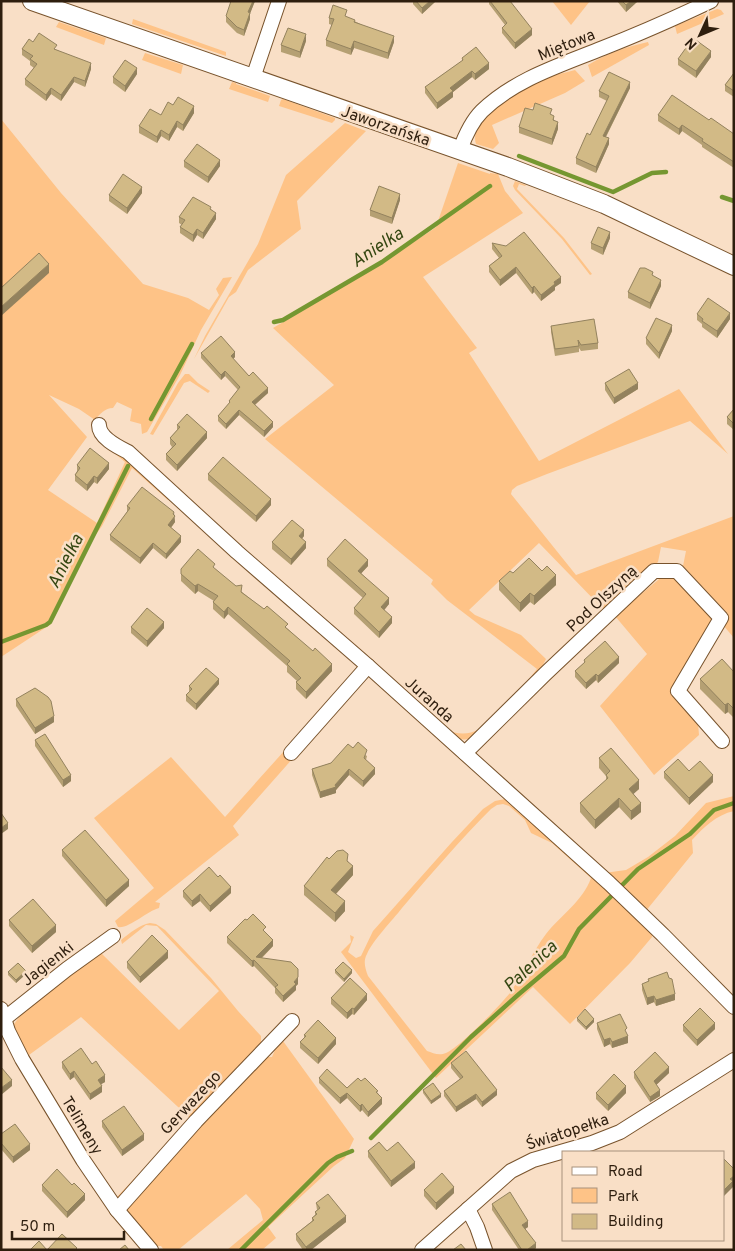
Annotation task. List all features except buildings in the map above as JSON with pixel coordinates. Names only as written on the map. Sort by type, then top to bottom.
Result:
[{"type":"street","name":"Jaworzańska","points":[[32,1],[460,150],[604,204],[734,266]]},
{"type":"street","points":[[253,78],[280,1]]},
{"type":"street","name":"Miętowa","points":[[460,150],[477,116],[518,84],[650,29],[710,1]]},
{"type":"street","name":"Juranda","points":[[99,425],[98,429],[101,434],[113,444],[128,452],[237,552],[368,666],[609,883],[734,1007]]},
{"type":"street","name":"Pod Olszyną","points":[[465,753],[647,578],[654,572],[662,570],[677,571],[721,618],[678,691],[722,741]]},
{"type":"street","points":[[291,752],[368,666]]},
{"type":"street","name":"Jagienki","points":[[3,1023],[67,969],[113,936]]},
{"type":"street","name":"Gerwazego","points":[[117,1210],[196,1120],[292,1021]]},
{"type":"street","name":"Telimeny","points":[[3,1023],[22,1059],[83,1160],[117,1210],[151,1250]]},
{"type":"street","name":"Światopełka","points":[[564,1151],[620,1132],[734,1060]]},
{"type":"street","name":"Światopełka","points":[[422,1250],[503,1177],[533,1160],[562,1152]]},
{"type":"street","points":[[468,1209],[485,1250]]},
{"type":"green space","points":[[552,1],[590,1],[571,25]]},
{"type":"green space","points":[[717,9],[721,10],[724,14],[677,34],[675,26]]},
{"type":"green space","points":[[133,19],[226,52],[226,56],[132,24]]},
{"type":"green space","points":[[59,22],[106,38],[104,45],[56,27]]},
{"type":"green space","points":[[648,42],[649,45],[592,77],[588,65],[617,51]]},
{"type":"green space","points":[[145,53],[183,65],[181,74],[142,60]]},
{"type":"green space","points":[[575,70],[585,81],[565,93],[492,125],[499,143],[493,149],[476,144],[476,134],[480,124],[499,104],[536,82],[552,75]]},
{"type":"green space","points":[[232,82],[270,96],[268,102],[229,89]]},
{"type":"green space","points":[[283,99],[335,118],[335,120],[332,123],[279,106]]},
{"type":"green space","points":[[1,119],[61,193],[143,284],[188,298],[209,310],[219,295],[216,289],[223,278],[232,277],[201,330],[180,375],[147,432],[142,434],[141,424],[130,421],[132,409],[117,402],[113,408],[105,410],[95,420],[79,409],[49,395],[87,437],[48,490],[97,523],[125,462],[101,442],[126,459],[168,497],[168,500],[132,468],[102,526],[92,540],[51,624],[1,657]]},
{"type":"green space","points":[[345,123],[366,131],[297,201],[301,229],[248,270],[236,292],[229,297],[194,359],[205,336],[258,244],[286,175]]},
{"type":"green space","points":[[458,163],[490,174],[498,174],[505,191],[523,213],[423,277],[477,348],[469,353],[539,461],[679,389],[728,454],[690,421],[517,486],[512,490],[511,494],[576,575],[734,516],[734,638],[723,625],[728,614],[683,566],[686,551],[661,547],[658,562],[603,609],[539,543],[469,610],[475,615],[521,635],[546,659],[540,671],[473,738],[464,739],[460,739],[443,729],[462,734],[480,729],[525,684],[537,669],[447,600],[431,584],[433,580],[265,439],[334,385],[273,328],[364,274],[436,227]]},
{"type":"green space","points":[[515,181],[526,185],[519,184],[517,189],[564,238],[592,274],[590,275],[562,239],[515,190],[513,186]]},
{"type":"green space","points":[[185,374],[189,374],[210,391],[208,393],[190,381],[184,383],[153,435],[150,434],[178,383]]},
{"type":"green space","points":[[664,575],[676,576],[712,614],[712,619],[671,689],[673,694],[698,723],[699,735],[654,775],[600,706],[647,654],[615,616]]},
{"type":"green space","points":[[285,750],[294,757],[233,826],[239,835],[155,902],[160,903],[159,908],[133,923],[118,927],[115,921],[154,888],[94,818],[171,757],[225,817]]},
{"type":"green space","points":[[734,796],[734,811],[716,819],[692,840],[693,853],[645,912],[604,873],[626,870],[648,857],[675,836],[706,803]]},
{"type":"green space","points":[[505,799],[515,805],[652,933],[652,937],[630,963],[570,1024],[533,987],[436,1078],[341,952],[351,942],[350,935],[354,937],[348,952],[356,958],[361,956],[373,931],[452,842],[483,809],[495,801]],"holes":[[[497,805],[509,806],[525,820],[531,833],[552,843],[591,878],[583,894],[546,934],[512,990],[500,1005],[470,1034],[446,1053],[438,1054],[427,1051],[368,976],[365,959],[383,931],[479,821]]]},
{"type":"green space","points":[[150,923],[156,924],[165,930],[211,978],[261,1036],[261,1046],[118,1199],[114,1200],[191,1119],[81,1017],[29,1055],[51,1094],[49,1094],[13,1028],[23,1012],[87,961],[101,953],[179,1030],[219,991],[157,926],[146,925],[122,944],[121,940],[131,932]]},
{"type":"green space","points":[[283,1041],[354,1139],[345,1158],[268,1227],[276,1238],[262,1250],[227,1250],[263,1220],[260,1209],[246,1194],[178,1250],[164,1250],[161,1246],[157,1246],[128,1213],[127,1209],[131,1198],[266,1057],[272,1057]]},
{"type":"waterway","name":"Anielka","points":[[519,156],[613,192],[652,173],[666,172]]},
{"type":"waterway","name":"Anielka","points":[[274,322],[283,320],[382,262],[490,186]]},
{"type":"waterway","name":"Anielka","points":[[722,197],[734,201]]},
{"type":"waterway","name":"Anielka","points":[[151,419],[192,344]]},
{"type":"waterway","name":"Anielka","points":[[1,642],[50,622],[128,466]]},
{"type":"waterway","name":"Palenica","points":[[371,1138],[471,1037],[564,956],[579,929],[638,869],[690,834],[714,810],[734,803]]},
{"type":"waterway","name":"Palenica","points":[[241,1250],[328,1163],[352,1151]]}]
